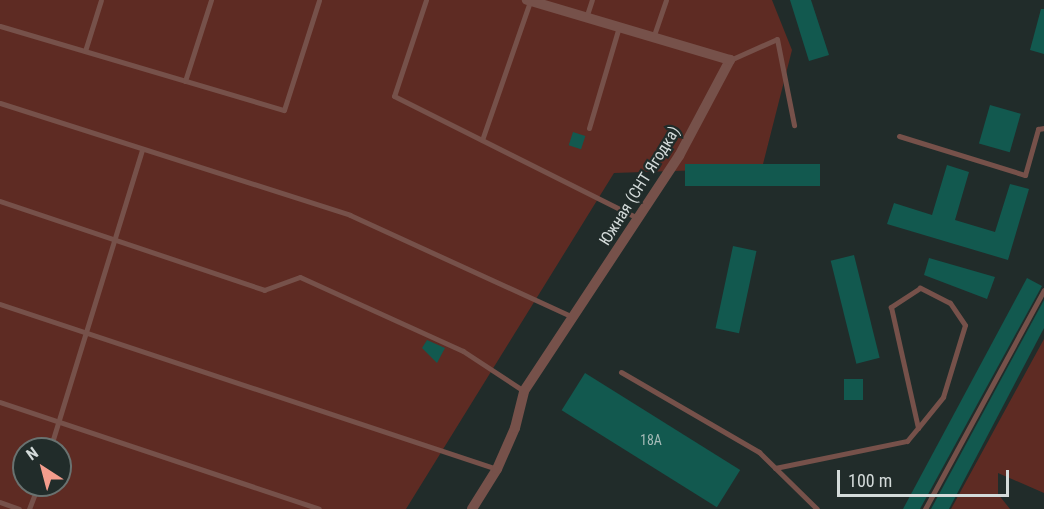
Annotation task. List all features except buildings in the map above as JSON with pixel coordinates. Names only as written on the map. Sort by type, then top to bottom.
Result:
[{"type":"street","points":[[528,0],[730,60]]},
{"type":"street","name":"Южная (СНТ Ягодка)","points":[[472,509],[497,469],[515,428],[524,391],[680,156],[730,60]]},
{"type":"lane","points":[[85,51],[101,0]]},
{"type":"lane","points":[[185,81],[211,0]]},
{"type":"lane","points":[[0,26],[284,110],[319,0]]},
{"type":"lane","points":[[426,0],[394,96],[638,218]]},
{"type":"lane","points":[[482,140],[528,0]]},
{"type":"lane","points":[[586,18],[592,0]]},
{"type":"lane","points":[[653,38],[666,0]]},
{"type":"lane","points":[[589,128],[619,27]]},
{"type":"lane","points":[[730,60],[777,39],[794,125]]},
{"type":"lane","points":[[0,103],[350,215],[573,317]]},
{"type":"lane","points":[[899,136],[1025,175],[1038,129],[1044,128]]},
{"type":"lane","points":[[54,437],[89,332],[113,240],[142,150]]},
{"type":"lane","points":[[0,201],[264,290],[300,277],[463,351],[524,391]]},
{"type":"lane","points":[[775,468],[907,441],[918,428],[943,397],[965,325],[950,303],[920,288],[891,307],[918,428]]},
{"type":"lane","points":[[925,509],[1044,290]]},
{"type":"lane","points":[[0,304],[497,469]]},
{"type":"lane","points":[[621,372],[759,452],[817,509]]},
{"type":"lane","points":[[0,402],[319,509]]},
{"type":"lane","points":[[0,502],[19,509]]},
{"type":"shaded area","points":[[0,0],[772,0],[792,50],[762,168],[614,173],[406,509],[0,509]]},
{"type":"shaded area","points":[[1044,339],[1044,493],[998,473],[998,494],[1010,509],[951,509]]}]
